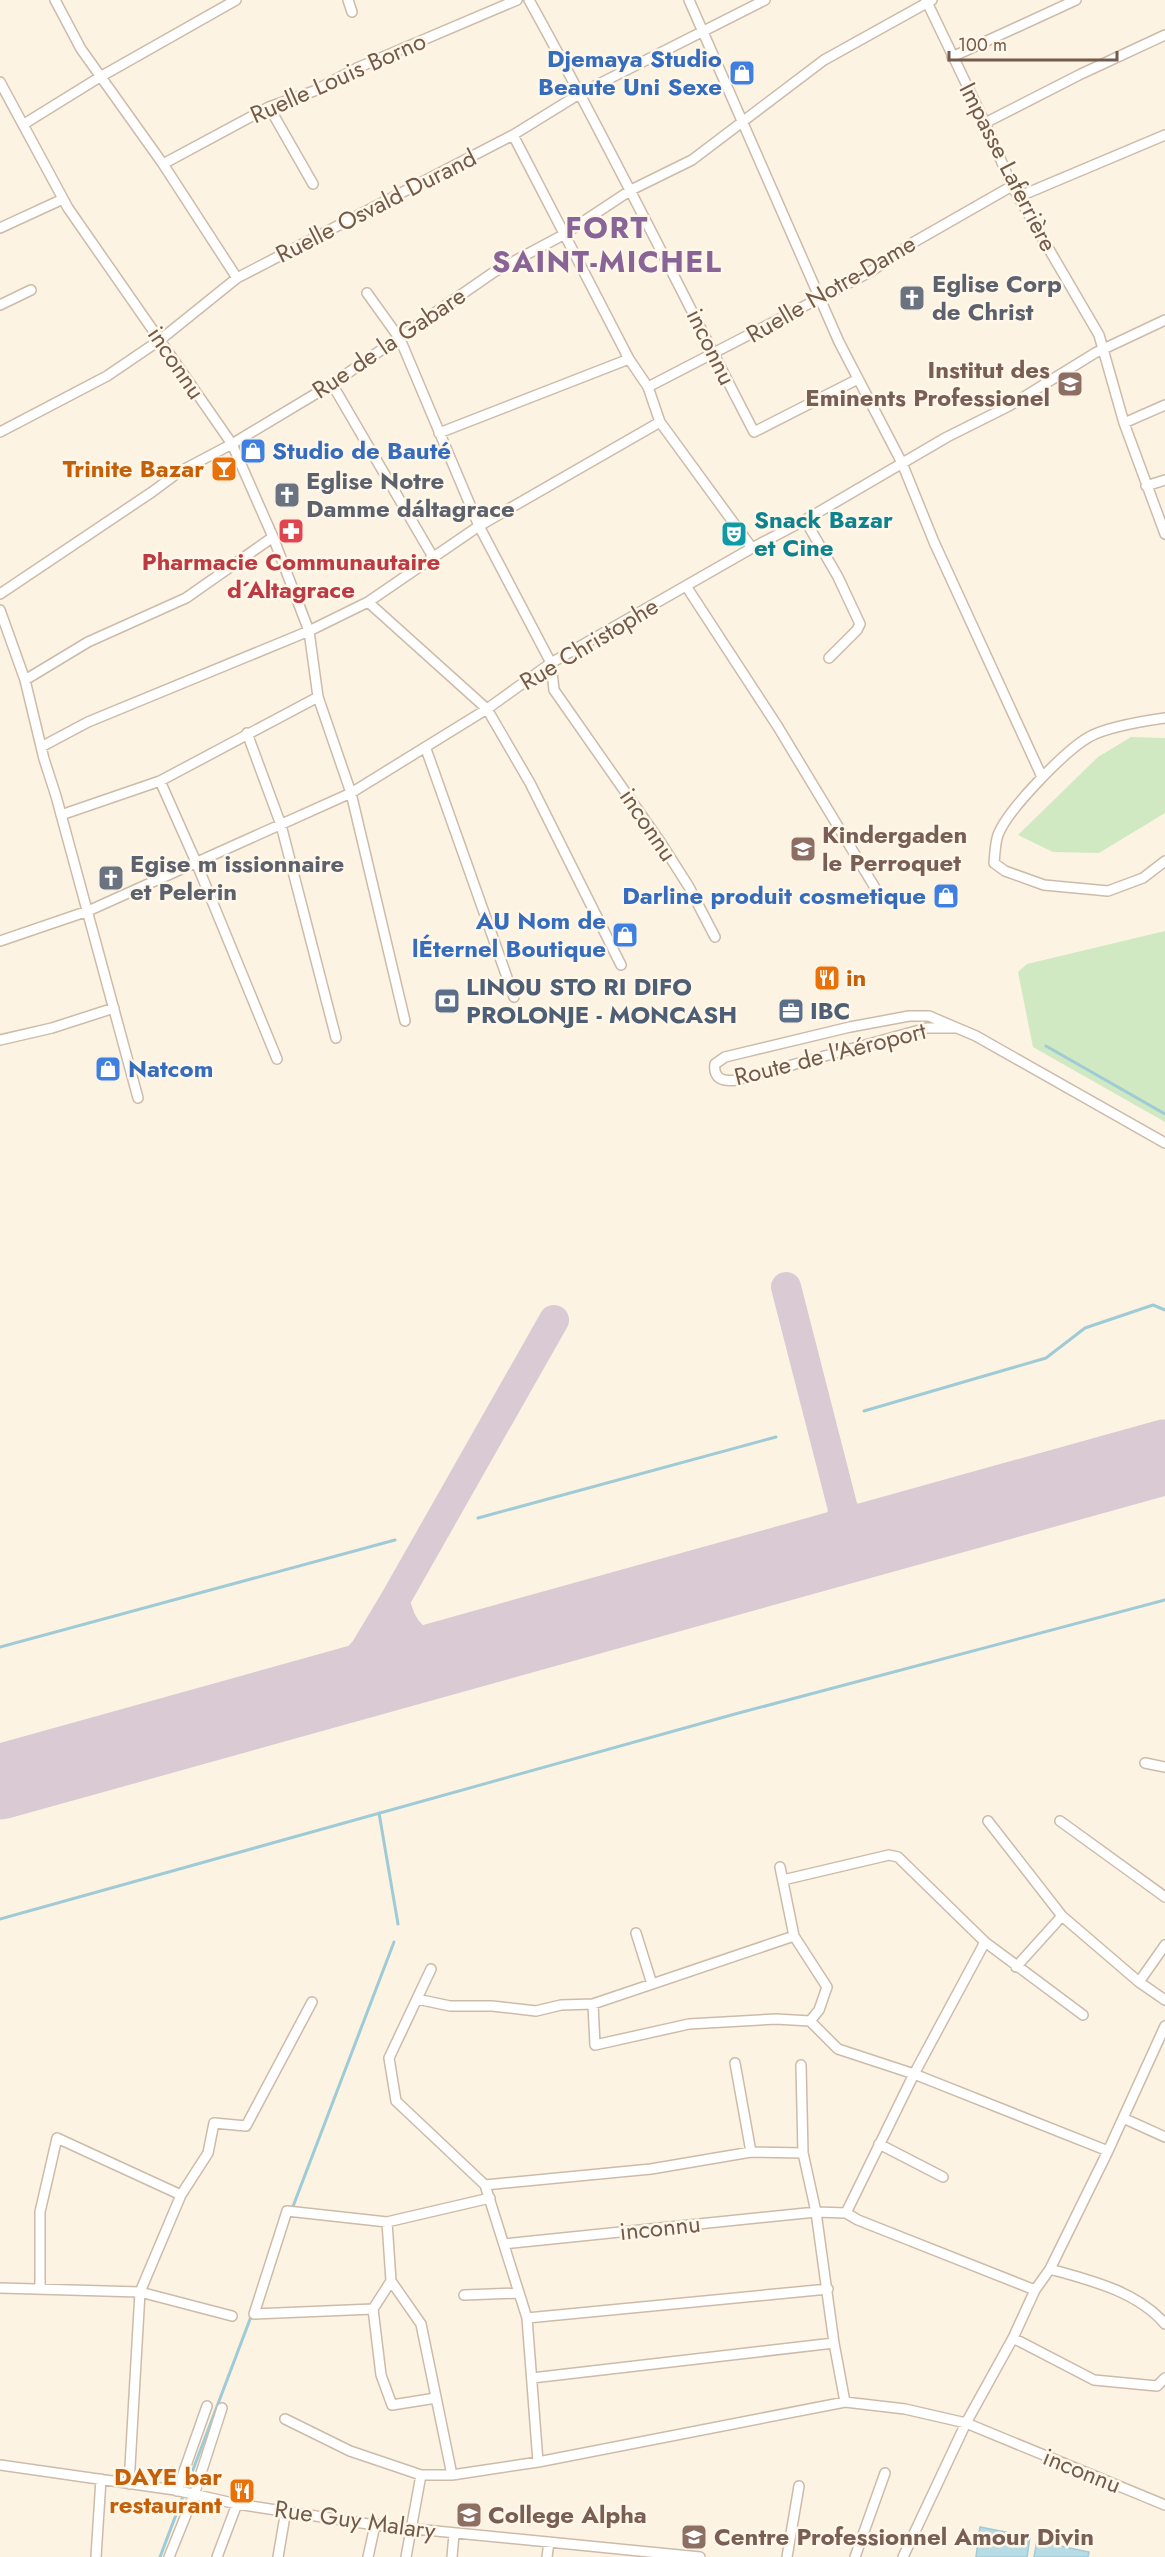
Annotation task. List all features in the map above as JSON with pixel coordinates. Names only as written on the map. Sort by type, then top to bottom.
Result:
[{"type":"street","points":[[56,0],[81,49],[163,164],[237,278]]},
{"type":"street","points":[[24,124],[100,77],[236,0]]},
{"type":"street","points":[[348,0],[352,12]]},
{"type":"street","name":"Ruelle Louis Borno","points":[[163,164],[269,107],[314,91],[357,68],[517,0]]},
{"type":"street","name":"inconnu","points":[[529,0],[581,93],[754,432],[858,380]]},
{"type":"street","points":[[689,0],[705,32],[820,299],[858,380],[902,463],[934,542],[1041,777]]},
{"type":"street","name":"Ruelle Osvald Durand","points":[[0,432],[108,376],[160,340],[237,278],[513,135],[581,93],[765,0]]},
{"type":"street","points":[[952,57],[1076,0]]},
{"type":"street","name":"Impasse Laferrière","points":[[928,1],[1012,186],[1099,335],[1124,423],[1165,534]]},
{"type":"street","name":"Rue de la Gabare","points":[[0,594],[179,472],[232,444],[332,384],[495,272],[563,235],[631,190],[692,159],[825,60],[928,1]]},
{"type":"street","points":[[985,123],[1165,35]]},
{"type":"street","name":"inconnu","points":[[0,82],[63,199],[232,444],[273,537],[309,631],[318,697],[351,793],[405,1021]]},
{"type":"street","points":[[269,107],[313,184]]},
{"type":"street","points":[[513,135],[629,359],[648,387],[660,422],[752,548]]},
{"type":"street","points":[[1018,197],[1165,135]]},
{"type":"street","name":"Ruelle Notre-Dame","points":[[648,387],[714,355],[870,272],[914,242],[1012,186]]},
{"type":"street","points":[[0,228],[63,199]]},
{"type":"street","points":[[0,305],[31,290]]},
{"type":"street","name":"inconnu","points":[[367,293],[400,339],[479,526],[551,663],[554,690],[661,843],[689,887],[714,937]]},
{"type":"street","name":"Rue Christophe","points":[[0,941],[88,911],[351,793],[487,709],[551,663],[752,548],[806,520],[902,463],[1008,406],[1103,350],[1165,320]]},
{"type":"street","points":[[439,433],[629,359]]},
{"type":"street","points":[[332,384],[433,557]]},
{"type":"street","points":[[1124,423],[1165,405]]},
{"type":"street","points":[[40,747],[88,722],[309,631],[368,602],[479,526],[660,422]]},
{"type":"street","points":[[1146,486],[1165,480]]},
{"type":"street","points":[[806,520],[859,618],[860,624],[857,630],[829,658]]},
{"type":"street","points":[[25,680],[88,642],[186,598],[273,537]]},
{"type":"street","points":[[686,586],[778,727],[878,891]]},
{"type":"street","points":[[368,602],[487,709],[531,783],[621,965]]},
{"type":"street","points":[[0,610],[25,680],[40,747],[56,796],[138,1098]]},
{"type":"street","points":[[61,815],[160,781],[318,697]]},
{"type":"street","points":[[1165,718],[1138,722],[1089,737],[1041,777],[1015,808],[998,835],[994,862],[1005,871],[1044,885],[1108,891],[1143,878],[1165,861]]},
{"type":"street","points":[[247,734],[281,825],[336,1038]]},
{"type":"street","points":[[426,748],[514,997]]},
{"type":"street","points":[[160,781],[277,1059]]},
{"type":"street","points":[[0,1040],[52,1028],[114,1008]]},
{"type":"street","name":"Route de l'Aéroport","points":[[955,1028],[927,1029],[737,1080],[722,1080],[716,1076],[714,1071],[715,1064],[725,1057],[909,1016],[929,1016],[976,1036],[1165,1143]]},
{"type":"street","points":[[1145,1763],[1165,1767]]},
{"type":"street","points":[[988,1821],[1062,1916],[1138,1982],[1165,2000]]},
{"type":"street","points":[[1060,1821],[1165,1897]]},
{"type":"street","points":[[783,1880],[889,1855],[898,1857],[985,1942],[1083,2015]]},
{"type":"street","points":[[780,1867],[794,1936],[827,1986],[819,2010],[810,2021]]},
{"type":"street","points":[[1016,1967],[1062,1916]]},
{"type":"street","points":[[636,1933],[652,1984]]},
{"type":"street","points":[[417,1999],[450,2006],[492,2006],[536,2011],[561,2005],[593,2004],[794,1936]]},
{"type":"street","points":[[846,2213],[914,2074],[985,1942]]},
{"type":"street","points":[[1138,1982],[1165,1945]]},
{"type":"street","points":[[431,1969],[389,2058],[396,2101],[485,2186],[490,2198],[527,2318],[538,2462]]},
{"type":"street","points":[[129,2484],[140,2292],[181,2195],[208,2152],[214,2123],[246,2126],[312,2002]]},
{"type":"street","points":[[593,2004],[595,2045],[688,2024],[776,2019],[810,2021],[838,2049],[914,2074],[1108,2151]]},
{"type":"street","points":[[903,2557],[966,2423],[1013,2338],[1035,2290],[1050,2269],[1108,2151],[1165,2026]]},
{"type":"street","points":[[735,2062],[752,2152]]},
{"type":"street","points":[[801,2065],[803,2153],[816,2212],[834,2343],[845,2402]]},
{"type":"street","points":[[1123,2118],[1165,2138]]},
{"type":"street","points":[[40,2288],[40,2212],[57,2138],[181,2195]]},
{"type":"street","points":[[879,2144],[943,2177]]},
{"type":"street","points":[[485,2186],[651,2169],[752,2152],[803,2153]]},
{"type":"street","points":[[373,2309],[254,2314],[287,2211],[387,2222],[490,2198]]},
{"type":"street","name":"inconnu","points":[[504,2244],[816,2212],[846,2213],[858,2220],[1035,2290]]},
{"type":"street","points":[[387,2222],[391,2281],[421,2324],[452,2475]]},
{"type":"street","points":[[1050,2269],[1093,2281],[1130,2297],[1164,2319]]},
{"type":"street","points":[[391,2281],[373,2309],[381,2375],[392,2405],[436,2398]]},
{"type":"street","points":[[0,2288],[140,2292],[232,2316]]},
{"type":"street","points":[[527,2318],[828,2289]]},
{"type":"street","points":[[464,2295],[519,2293]]},
{"type":"street","points":[[1013,2338],[1094,2380],[1157,2386],[1165,2378]]},
{"type":"street","points":[[532,2378],[834,2343]]},
{"type":"street","name":"inconnu","points":[[285,2419],[350,2451],[421,2475],[452,2475],[538,2462],[845,2402],[905,2409],[966,2423],[1165,2505]]},
{"type":"street","points":[[169,2557],[207,2406]]},
{"type":"street","points":[[185,2493],[222,2408]]},
{"type":"street","name":"Rue Guy Malary","points":[[0,2465],[375,2525],[549,2542],[618,2554],[700,2557]]},
{"type":"street","points":[[855,2557],[885,2473]]},
{"type":"street","points":[[406,2557],[421,2475]]},
{"type":"street","points":[[96,2557],[101,2480]]},
{"type":"street","points":[[787,2557],[799,2486]]},
{"type":"street","points":[[217,2557],[237,2504]]},
{"type":"street","points":[[278,2557],[286,2510]]},
{"type":"street","points":[[368,2557],[375,2525]]},
{"type":"street","points":[[452,2557],[454,2534]]},
{"type":"street","points":[[547,2557],[549,2542]]},
{"type":"green space","points":[[1131,737],[1165,738],[1165,813],[1099,853],[1053,852],[1018,835],[1098,757]]},
{"type":"green space","points":[[1165,931],[1165,1122],[1033,1047],[1018,972],[1027,964]]},
{"type":"water","points":[[980,2527],[1030,2537],[1027,2557],[976,2557]]},
{"type":"water","points":[[1037,2541],[1089,2552],[1088,2557],[1034,2557]]},
{"type":"waterway","points":[[1046,1046],[1165,1114]]},
{"type":"waterway","points":[[864,1411],[1046,1358],[1085,1328],[1153,1305],[1165,1310]]},
{"type":"waterway","points":[[478,1518],[776,1437]]},
{"type":"waterway","points":[[0,1647],[395,1540]]},
{"type":"waterway","points":[[0,1919],[735,1714],[1165,1600]]},
{"type":"waterway","points":[[379,1813],[398,1924]]},
{"type":"waterway","points":[[292,2209],[394,1942]]},
{"type":"waterway","points":[[160,2557],[252,2314]]},
{"type":"taxiway","points":[[786,1287],[843,1509],[852,1521],[862,1528],[887,1535]]},
{"type":"taxiway","points":[[328,1691],[365,1650],[554,1320]]},
{"type":"taxiway","points":[[818,1554],[840,1535],[843,1509]]},
{"type":"taxiway","points":[[395,1600],[401,1621],[413,1637],[448,1657]]},
{"type":"runway","points":[[0,1782],[1165,1457]]},
{"type":"place","name":"Djemaya Studio Beaute Uni Sexe","points":[[742,73]]},
{"type":"place","name":"Eglise Corp de Christ","points":[[912,298]]},
{"type":"place","name":"Institut des Eminents Professionel","points":[[1070,384]]},
{"type":"place","name":"Studio de Bauté","points":[[253,451]]},
{"type":"place","name":"Trinite Bazar","points":[[224,469]]},
{"type":"place","name":"Eglise Notre Damme dáltagrace","points":[[287,495]]},
{"type":"place","name":"Pharmacie Communautaire d´Altagrace","points":[[291,531]]},
{"type":"place","name":"Snack Bazar et Cine","points":[[734,534]]},
{"type":"place","name":"Kindergaden le Perroquet","points":[[803,849]]},
{"type":"place","name":"Egise m issionnaire et Pelerin","points":[[111,878]]},
{"type":"place","name":"Darline produit cosmetique","points":[[946,896]]},
{"type":"place","name":"AU Nom de lÉternel Boutique","points":[[625,935]]},
{"type":"place","name":"in","points":[[827,978]]},
{"type":"place","name":"LINOU STO RI DIFO PROLONJE - MONCASH","points":[[447,1001]]},
{"type":"place","name":"IBC","points":[[791,1011]]},
{"type":"place","name":"Natcom","points":[[108,1069]]},
{"type":"place","name":"DAYE bar restaurant","points":[[242,2491]]},
{"type":"place","name":"College Alpha","points":[[469,2515]]},
{"type":"place","name":"Centre Professionnel Amour Divin","points":[[694,2537]]},
{"type":"district","name":"FORT SAINT-MICHEL","points":[[607,245]]}]
